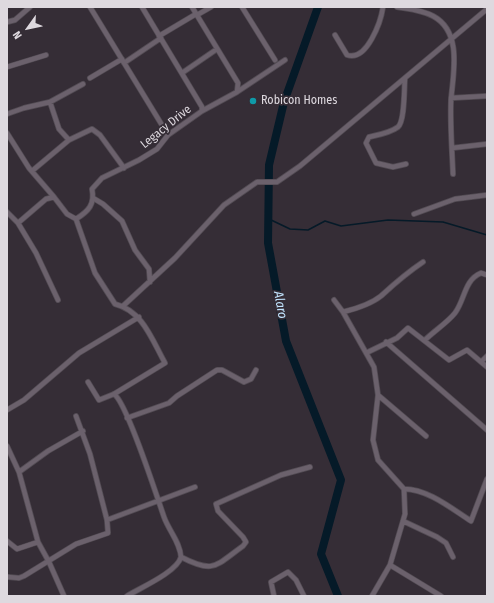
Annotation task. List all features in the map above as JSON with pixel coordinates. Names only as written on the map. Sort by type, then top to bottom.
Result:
[{"type":"street","points":[[7,22],[16,20],[30,7]]},
{"type":"street","points":[[90,7],[168,135]]},
{"type":"street","points":[[142,7],[202,107],[202,111]]},
{"type":"street","points":[[192,7],[238,83],[237,92]]},
{"type":"street","points":[[90,78],[123,61],[196,14],[211,7]]},
{"type":"street","points":[[242,7],[274,60]]},
{"type":"street","points":[[335,35],[347,54],[352,56],[361,52],[377,31],[383,7]]},
{"type":"street","points":[[397,7],[412,9],[433,16],[445,29],[452,40],[454,68],[451,98],[453,174]]},
{"type":"street","points":[[123,306],[150,282],[224,206],[257,182],[277,182],[300,166],[452,40],[487,9]]},
{"type":"street","points":[[182,73],[217,49]]},
{"type":"street","points":[[7,68],[46,55]]},
{"type":"street","name":"Legacy Drive","points":[[76,219],[90,208],[93,198],[92,189],[97,182],[157,149],[168,135],[202,111],[237,92],[285,60]]},
{"type":"street","points":[[405,78],[402,119],[399,126],[393,130],[369,137],[366,143],[376,163],[393,167],[406,164]]},
{"type":"street","points":[[7,114],[24,108],[50,102],[83,84]]},
{"type":"street","points":[[451,98],[487,96]]},
{"type":"street","points":[[50,102],[59,129],[69,140]]},
{"type":"street","points":[[32,171],[69,140],[92,129],[100,135],[124,168]]},
{"type":"street","points":[[7,133],[32,171],[67,214],[76,219],[95,273],[115,304],[123,306],[139,318],[165,363],[114,394],[98,399],[88,382]]},
{"type":"street","points":[[452,148],[487,144]]},
{"type":"street","points":[[414,214],[455,199],[487,196]]},
{"type":"street","points":[[18,223],[46,199],[54,197]]},
{"type":"street","points":[[93,198],[103,204],[122,222],[135,250],[149,270],[150,282]]},
{"type":"street","points":[[7,212],[18,223],[36,253],[58,300]]},
{"type":"street","points":[[343,312],[357,308],[381,296],[404,275],[423,262]]},
{"type":"street","points":[[424,340],[455,313],[469,283],[475,276],[481,273],[487,276]]},
{"type":"street","points":[[334,300],[343,312],[374,367],[378,394],[373,440],[378,460],[404,489],[405,514],[390,565],[372,596]]},
{"type":"street","points":[[7,410],[24,400],[79,353],[139,318]]},
{"type":"street","points":[[366,353],[397,338],[408,328],[449,360],[467,350],[487,367]]},
{"type":"street","points":[[386,342],[487,430]]},
{"type":"street","points":[[481,362],[487,356]]},
{"type":"street","points":[[127,418],[169,403],[177,396],[217,370],[222,370],[244,382],[252,379],[256,370]]},
{"type":"street","points":[[114,394],[117,397],[127,418],[165,519],[178,544],[181,557],[179,562],[170,570],[127,596]]},
{"type":"street","points":[[378,394],[426,436]]},
{"type":"street","points":[[8,577],[18,578],[24,576],[76,544],[108,534],[102,493],[83,431],[76,416]]},
{"type":"street","points":[[19,472],[53,448],[83,431]]},
{"type":"street","points":[[7,446],[19,472],[38,542],[49,562],[64,596]]},
{"type":"street","points":[[181,557],[200,566],[210,567],[216,565],[243,546],[246,542],[218,511],[216,504],[281,475],[310,467]]},
{"type":"street","points":[[404,489],[414,489],[427,495],[471,521],[487,479]]},
{"type":"street","points":[[107,520],[195,487]]},
{"type":"street","points":[[403,521],[437,536],[446,543],[453,557]]},
{"type":"street","points":[[7,541],[17,549],[38,542]]},
{"type":"street","points":[[390,565],[441,596]]},
{"type":"street","points":[[274,596],[271,582],[288,572],[292,574],[304,596]]},
{"type":"waterway","name":"Alaro","points":[[318,7],[284,102],[269,165],[268,243],[286,341],[341,480],[321,554],[338,596]]},
{"type":"waterway","points":[[269,219],[290,229],[308,230],[325,221],[341,226],[388,220],[443,222],[487,235]]},
{"type":"place","name":"Robicon Homes","points":[[253,101]]}]
